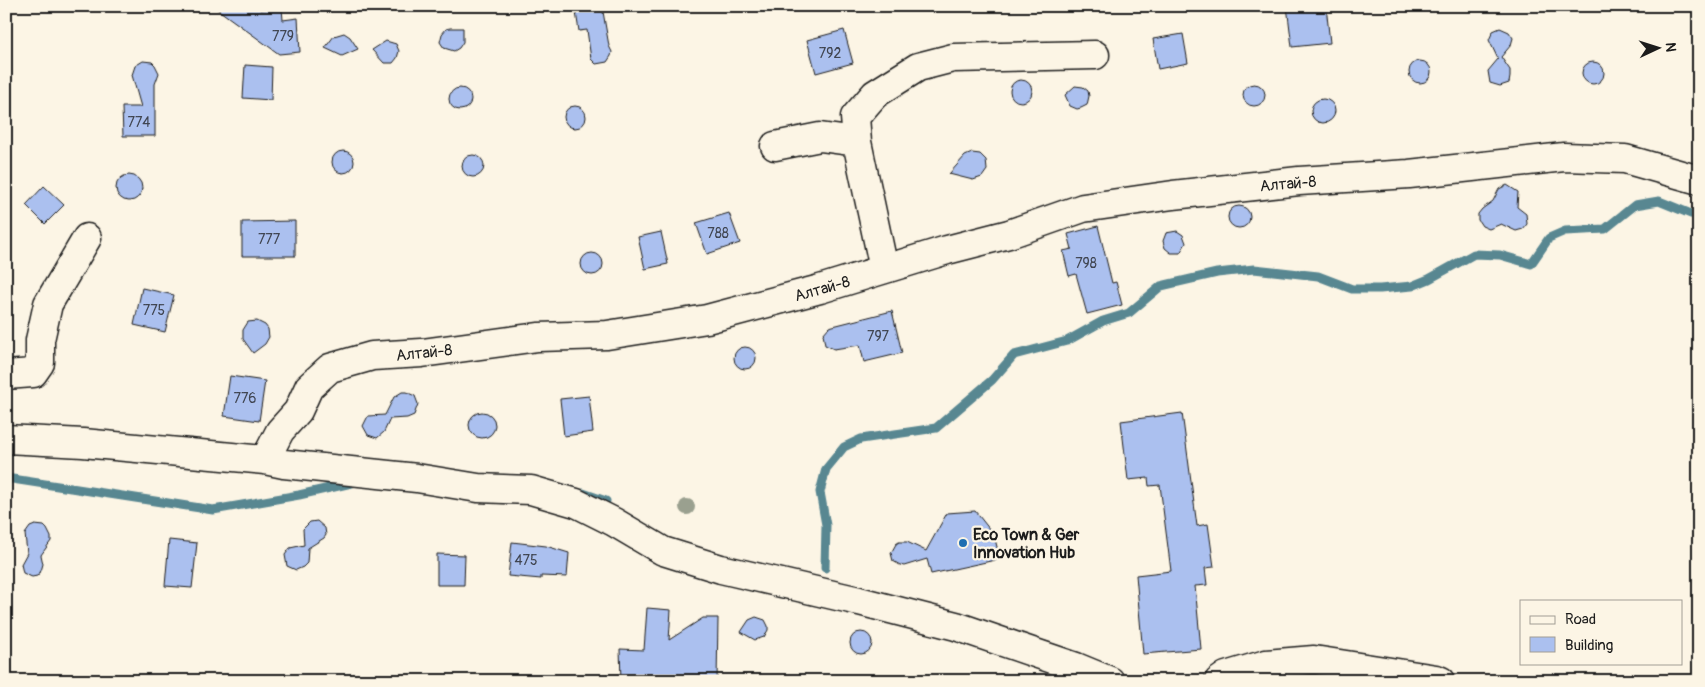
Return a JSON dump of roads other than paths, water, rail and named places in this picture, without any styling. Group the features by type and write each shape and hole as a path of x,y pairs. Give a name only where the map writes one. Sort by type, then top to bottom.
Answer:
{"street":[{"path":"884,269 856,142 855,117 875,94 918,67 953,58 1095,55"},
{"path":"776,146 820,137 856,142"},
{"name":"Алтай-8","path":"265,460 280,431 298,411 309,387 330,368 372,356 422,353 538,337 607,335 707,319 820,289 947,250 1009,234 1083,208 1173,195 1299,181 1409,174 1564,157 1625,159 1699,180"},
{"path":"6,375 33,373 40,363 40,340 48,304 87,238"},
{"path":"6,439 83,443 265,460 284,464 416,478 478,488 531,490 576,504 614,522 664,552 721,569 956,626 1076,667 1110,681"},
{"path":"1219,681 1226,676 1266,664 1314,660 1441,681"}],"waterway":[{"path":"825,568 826,525 820,492 826,469 844,447 861,439 936,428 992,380 1014,355 1067,341 1103,321 1129,313 1161,286 1217,273 1254,269 1318,276 1352,289 1412,286 1429,279 1474,254 1500,255 1531,264 1549,238 1565,231 1605,229 1635,205 1659,201 1691,214 1699,215"},
{"path":"6,478 213,510 299,495 356,482"},
{"path":"583,493 606,501"}],"place":[{"name":"Eco Town & Ger Innovation Hub","path":"963,543"}]}
